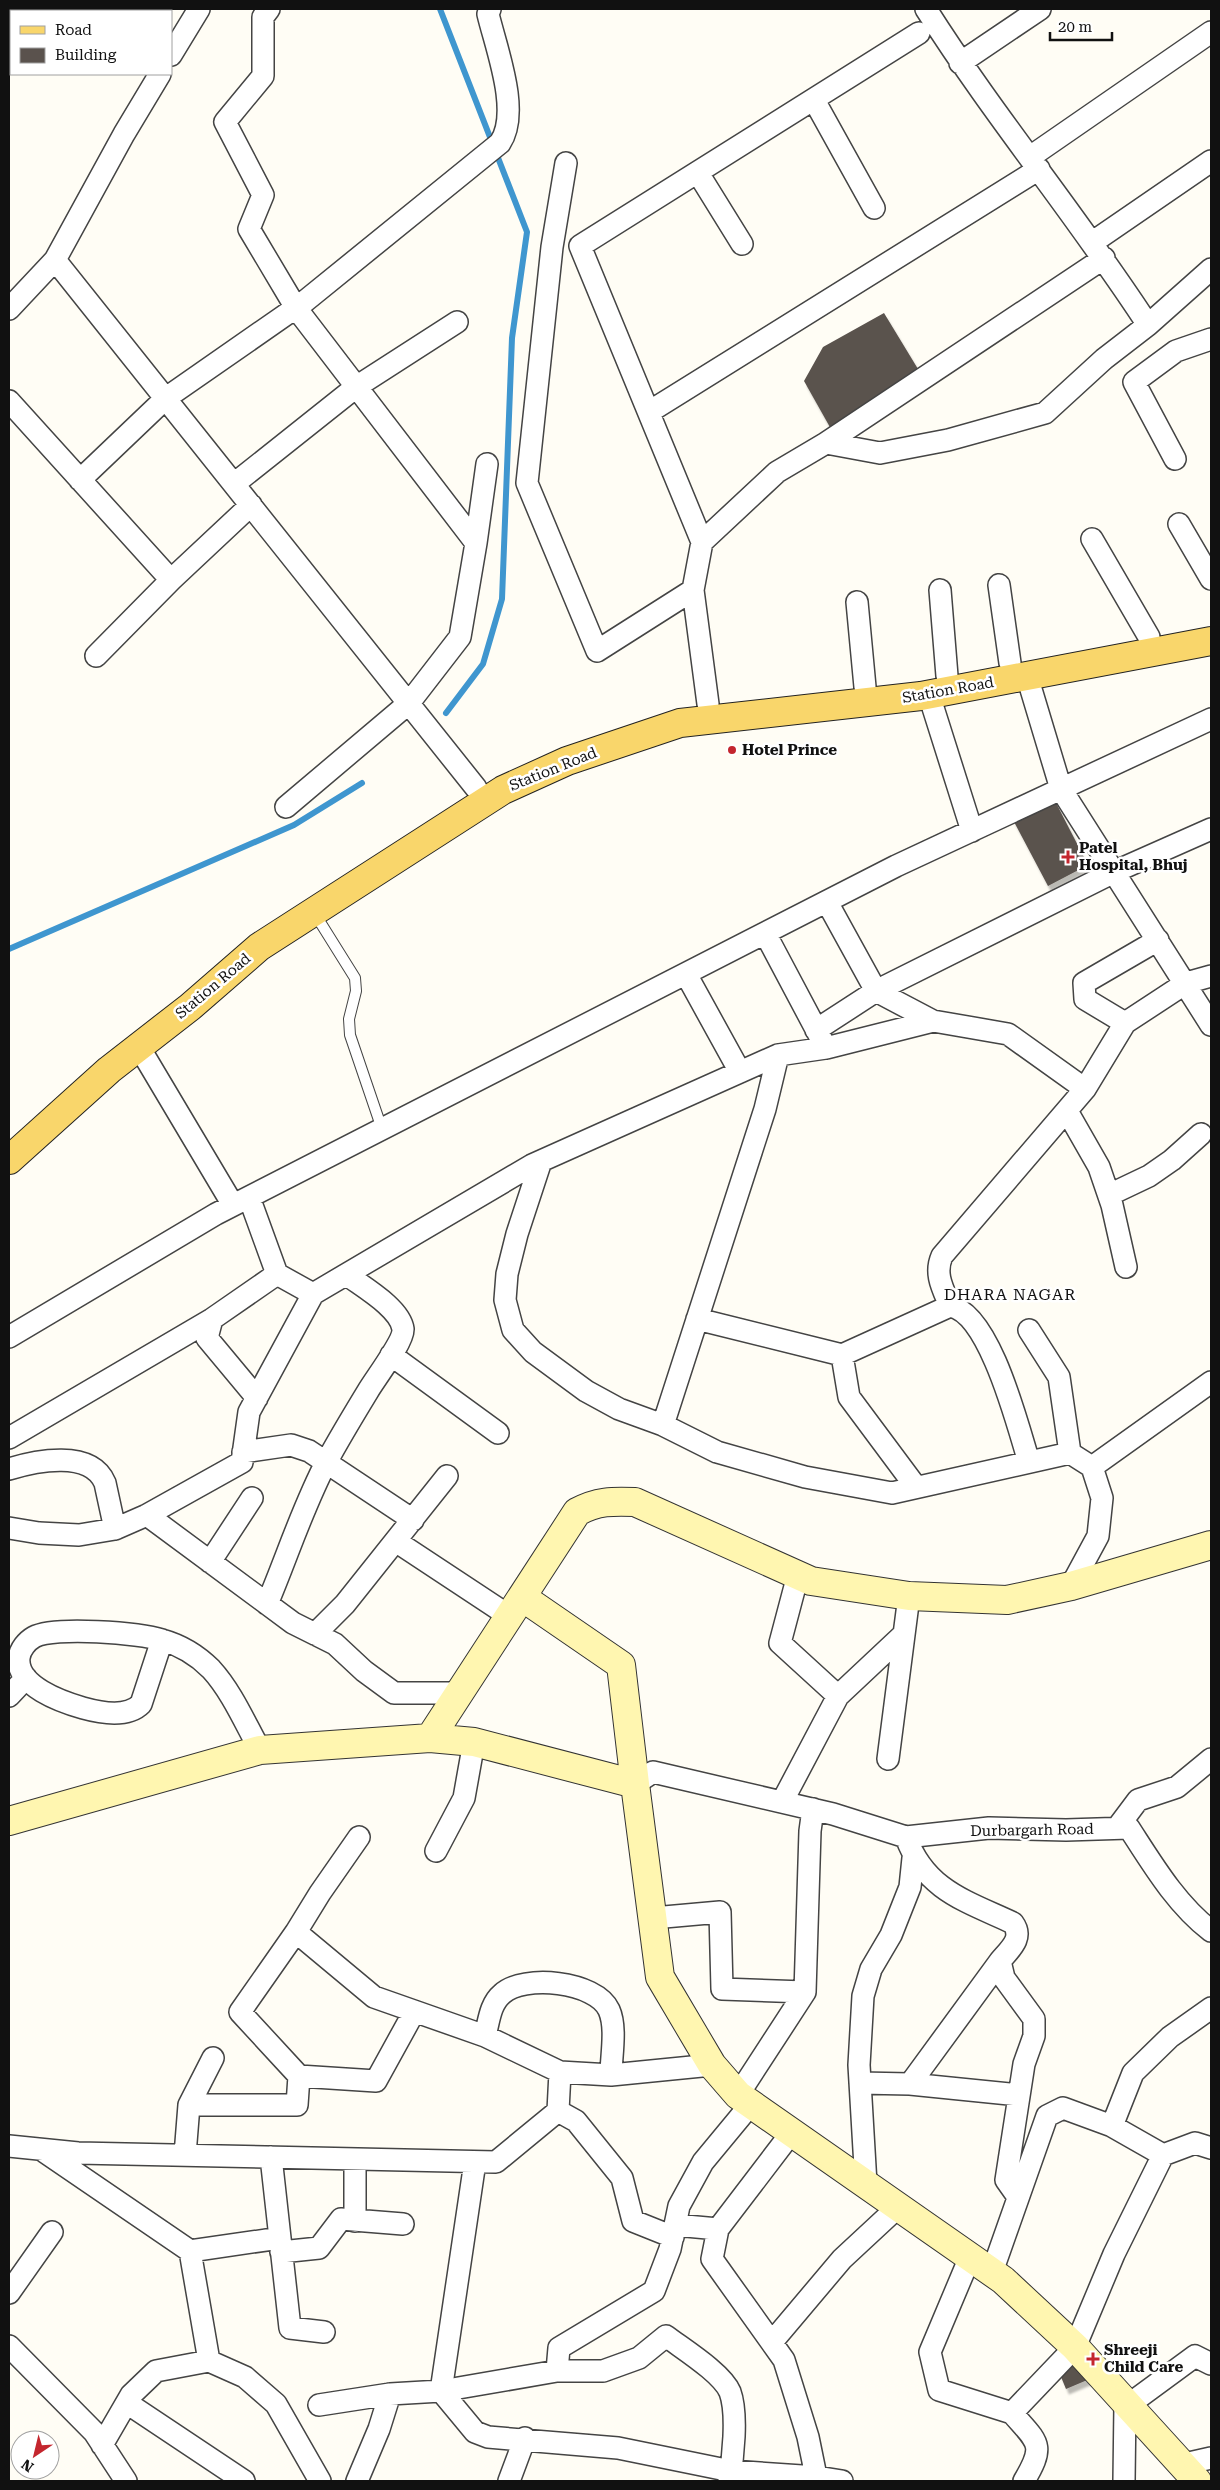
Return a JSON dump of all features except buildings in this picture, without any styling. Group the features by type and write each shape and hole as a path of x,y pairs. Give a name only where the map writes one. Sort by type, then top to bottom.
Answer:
{"main road":[{"name":"Station Road","path":"1019,670 1149,637 1211,625"},
{"name":"Station Road","path":"9,1160 139,1047 259,947 503,790 566,761 680,723 938,685 1019,670 1211,641"},
{"name":"Station Road","path":"9,1139 99,1058 180,994 249,934 495,776 560,746 676,707 865,687 938,685"}],"street":[{"path":"172,54 199,9"},
{"path":"269,9 263,17 263,76 225,122 263,196 249,229 296,308 476,543"},
{"path":"80,480 166,398 296,308 494,146 508,127 508,98 488,14 490,9"},
{"path":"926,9 960,63 1099,250 1148,325"},
{"path":"960,63 1040,9"},
{"path":"649,412 1035,163 1211,32"},
{"path":"708,704 693,590 702,542 580,246 919,33"},
{"path":"9,309 55,260 124,134 159,75"},
{"path":"814,100 874,208"},
{"path":"702,542 777,472 826,442 1099,250 1211,161"},
{"path":"566,163 552,247 527,484 597,651 693,590"},
{"path":"698,172 742,244"},
{"path":"55,260 476,788"},
{"path":"826,442 880,453 948,440 1045,413 1104,359 1148,325 1211,269"},
{"path":"234,484 356,386 457,322"},
{"path":"1175,459 1134,382 1176,351 1211,339"},
{"path":"9,401 171,580"},
{"path":"286,807 409,703 460,637 487,464"},
{"path":"96,656 171,580 251,505"},
{"path":"1179,524 1211,579"},
{"path":"1092,539 1149,637"},
{"path":"999,585 1019,670 1061,789 1211,1024"},
{"path":"940,590 938,685 972,831"},
{"path":"857,602 865,687"},
{"path":"9,1337 241,1201 827,902 972,831 1211,719"},
{"path":"821,1039 876,992 1114,872 1211,830"},
{"path":"827,902 876,992 932,1021 1008,1034 1085,1089"},
{"path":"765,933 821,1039"},
{"path":"1125,1023 1085,999 1084,983 1158,940"},
{"path":"686,974 740,1072"},
{"path":"1029,1462 1004,1381 982,1336 966,1314 950,1306 938,1278 938,1263 1085,1089 1125,1023 1186,983 1211,976"},
{"path":"9,1528 39,1533 79,1535 115,1529 147,1515 242,1462 249,1412 313,1294 542,1161 778,1055 821,1039 932,1021"},
{"path":"139,1047 241,1201 277,1274 313,1294"},
{"path":"663,1425 765,1110 778,1055"},
{"path":"1067,1111 1100,1167 1126,1267"},
{"path":"1108,1195 1149,1176 1172,1160 1201,1134"},
{"path":"542,1161 517,1234 507,1274 505,1300 513,1330 534,1352 586,1391 619,1409 663,1425 717,1452 805,1477 892,1492 1070,1453 1092,1467 1102,1498 1098,1536 1070,1586"},
{"path":"9,1438 212,1319 277,1274"},
{"path":"267,1604 306,1507 327,1461 403,1332 402,1322 388,1306 347,1275"},
{"path":"697,1319 842,1355 950,1306"},
{"path":"212,1319 207,1338 257,1398"},
{"path":"1030,1330 1059,1377 1070,1453"},
{"path":"391,1355 498,1433"},
{"path":"842,1355 849,1397 916,1487"},
{"path":"1092,1467 1211,1382"},
{"path":"243,1452 291,1445 309,1451 327,1461 413,1520"},
{"path":"9,1469 32,1462 67,1460 95,1470 103,1476 106,1483 115,1529"},
{"path":"315,1634 345,1604 397,1542 447,1476"},
{"path":"210,1562 252,1498"},
{"path":"430,1738 577,1512 593,1504 612,1501 635,1502 811,1581 908,1596 1007,1600 1070,1586 1209,1549"},
{"path":"147,1515 293,1622 335,1644 364,1671 394,1693 460,1693"},
{"path":"397,1542 621,1665 660,1978 712,2065 744,2099 992,2272 1075,2347 1188,2473 1211,2458"},
{"path":"798,1575 780,1643 838,1696"},
{"path":"888,1759 908,1596"},
{"path":"162,1640 141,1704 134,1711 125,1714 88,1710 61,1701 45,1693 26,1678 18,1661 20,1652 26,1643 35,1636 58,1631 144,1636 162,1640 186,1649 210,1668 231,1696 260,1750"},
{"path":"782,1802 838,1696 903,1636"},
{"path":"9,1696 26,1678"},
{"path":"9,1821 260,1750 430,1738 474,1742 635,1784"},
{"path":"436,1851 464,1798 474,1742"},
{"path":"1117,1828 1138,1800 1177,1786 1211,1759"},
{"name":"Durbargarh Road","path":"635,1784 653,1772 813,1809 906,1837 988,1828 1066,1830 1117,1828"},
{"path":"557,2371 560,2348 654,2291 674,2231 679,2206 703,2162 744,2099 805,1992 810,1831 813,1809"},
{"path":"1117,1828 1128,1828 1160,1875 1192,1916 1211,1932"},
{"path":"359,1837 240,2012 299,2076 376,2080 414,2012"},
{"path":"906,1837 913,1858 932,1880 961,1898 1013,1923 1018,1934 1017,1940 910,2084"},
{"path":"866,2184 858,2065 864,1996 871,1969 891,1935 910,1887 913,1858"},
{"path":"653,1918 720,1912 722,1989 805,1992"},
{"path":"296,1932 374,1997 485,2036 560,2072 611,2075 712,2065"},
{"path":"1000,1962 1004,1978 1034,2019 1034,2036 1024,2064 1006,2180 1018,2197"},
{"path":"485,2036 493,2004 501,1994 512,1986 528,1984 574,1986 592,1992 609,2010 612,2027 611,2075"},
{"path":"1112,2126 1133,2073 1170,2037 1211,2008"},
{"path":"185,2155 189,2105 213,2058"},
{"path":"9,2146 42,2150 185,2155 496,2162 558,2111 560,2072"},
{"path":"189,2105 298,2105 299,2076"},
{"path":"860,2083 910,2084 1019,2095"},
{"path":"992,2272 1047,2116 1064,2108 1112,2126 1163,2155"},
{"path":"558,2111 576,2121 622,2178 633,2221 674,2231 718,2229"},
{"path":"792,2132 718,2229 712,2259 784,2360 808,2437 817,2479"},
{"path":"1012,2413 1075,2347 1114,2254 1163,2155 1195,2143 1211,2148"},
{"path":"42,2150 190,2252 281,2245 319,2248 341,2218 355,2221 403,2224"},
{"path":"271,2157 290,2328 324,2332"},
{"path":"355,2160 355,2221"},
{"path":"475,2162 441,2391 475,2432 488,2437 525,2438 618,2448 730,2476 842,2481"},
{"path":"772,2342 842,2259 898,2207"},
{"path":"9,2293 52,2232"},
{"path":"190,2252 209,2361"},
{"path":"970,2257 930,2352 939,2390 1012,2413 1035,2440 1038,2450 1036,2461 1024,2481"},
{"path":"319,2405 390,2394 441,2391 557,2371 603,2371 639,2358 666,2336 720,2378 730,2392 734,2414 730,2476"},
{"path":"9,2346 94,2432 126,2481"},
{"path":"1126,2405 1195,2356 1211,2364"},
{"path":"102,2445 127,2403 156,2371 209,2361 245,2377 276,2404 320,2481"},
{"path":"357,2481 379,2430 390,2394"},
{"path":"127,2403 244,2481"},
{"path":"1124,2481 1126,2405"},
{"path":"509,2481 525,2438"}],"lane":[{"path":"320,922 355,978 356,991 349,1018 350,1035 382,1129"}],"waterway":[{"path":"440,9 527,232 512,338 502,599 483,664 446,713"},
{"path":"9,949 294,825 362,783"}],"place":[{"name":"Hotel Prince","path":"732,750"},
{"name":"Patel Hospital, Bhuj","path":"1068,857"},
{"name":"Shreeji Child Care","path":"1093,2359"}],"district":[{"name":"DHARA NAGAR","path":"1010,1294"}]}
